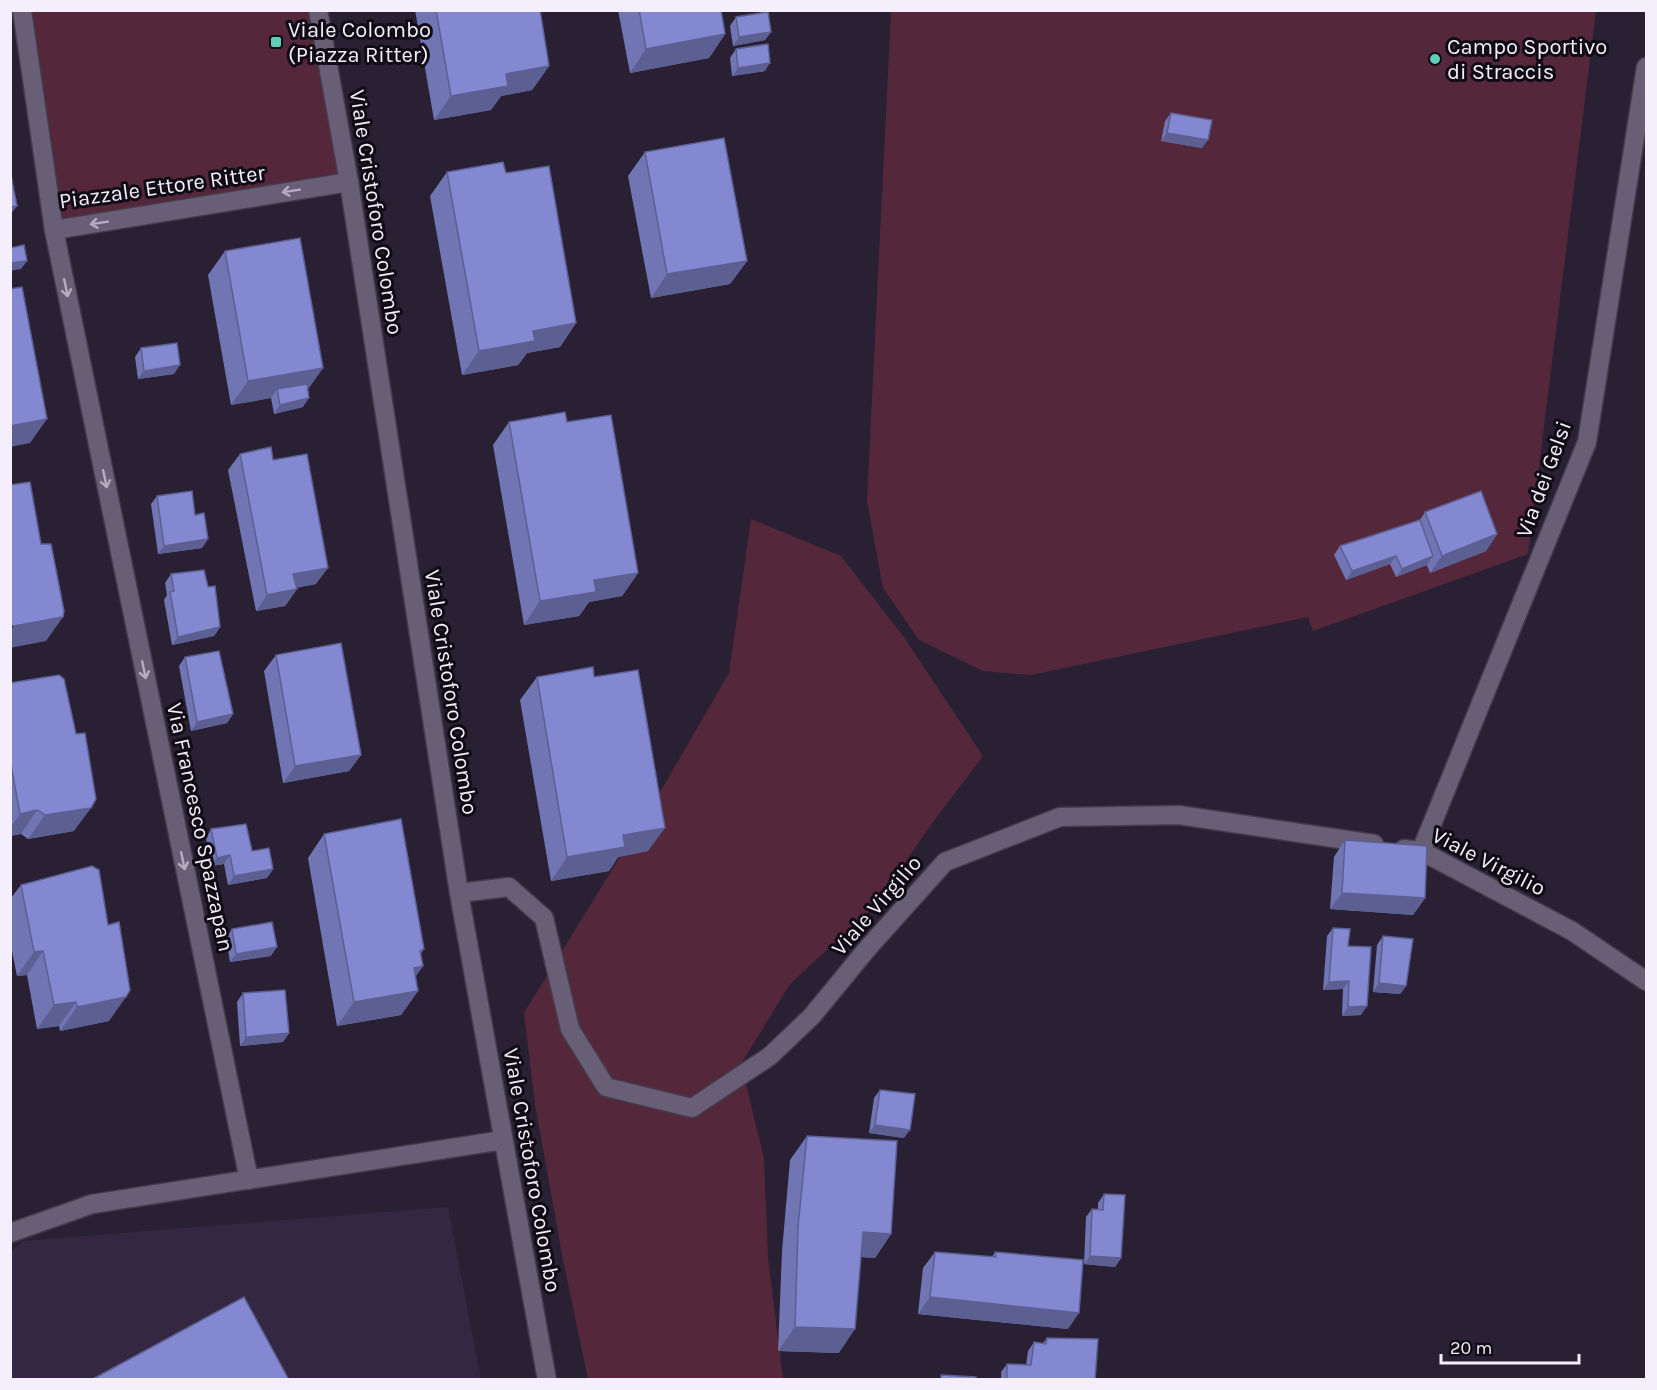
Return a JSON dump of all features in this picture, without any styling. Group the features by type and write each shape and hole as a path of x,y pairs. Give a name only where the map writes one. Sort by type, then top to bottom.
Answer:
{"street":[{"name":"Piazzale Ettore Ritter","path":"22,10 54,231 349,182"},
{"name":"Viale Cristoforo Colombo","path":"318,10 349,182 459,893 547,1380"},
{"name":"Via dei Gelsi","path":"1421,852 1587,442 1647,67"},
{"name":"Via Francesco Spazzapan","path":"54,231 249,1180"},
{"name":"Viale Virgilio","path":"459,893 509,887 544,918 570,1029 606,1087 692,1108 770,1056 812,1016 867,949 945,861 1060,817 1179,814 1421,852 1572,931 1647,981"},
{"path":"10,1233 92,1204 503,1140"}],"shaded area":[{"path":"22,11 318,11 349,182 54,230"},
{"path":"891,11 1596,11 1528,554 1313,631 1308,617 1031,675 983,671 919,640 883,588 867,501"},
{"path":"751,519 841,556 906,640 983,756 930,826 876,905 790,984 741,1064 764,1158 768,1258 783,1379 588,1379 563,1260 535,1104 524,1013 667,780 729,673"},
{"path":"448,1207 481,1379 11,1380 11,1251 23,1241"}],"building":[{"path":"436,10 540,10 549,66 506,74 508,86 451,96"},
{"path":"639,10 721,10 725,34 646,49"},
{"path":"768,12 771,32 739,37 736,17"},
{"path":"768,44 770,63 738,68 736,49"},
{"path":"1171,113 1212,120 1208,140 1167,133"},
{"path":"724,138 747,261 667,274 645,152"},
{"path":"503,162 506,173 549,166 576,323 533,331 535,341 479,351 447,172"},
{"path":"10,170 17,206 10,207"},
{"path":"300,238 323,368 248,381 225,251"},
{"path":"24,245 27,261 10,263 10,248"},
{"path":"22,287 47,419 10,426 10,289"},
{"path":"177,343 180,365 144,371 141,348"},
{"path":"307,384 309,398 280,405 277,389"},
{"path":"565,412 567,422 611,415 638,573 594,580 596,592 540,601 509,422"},
{"path":"271,447 273,460 307,454 328,568 293,574 297,589 267,595 240,454"},
{"path":"30,482 41,544 51,544 64,611 63,617 14,626 10,625 10,485"},
{"path":"192,491 195,515 204,513 208,539 164,546 157,496"},
{"path":"1481,491 1497,534 1442,556 1425,512"},
{"path":"1420,520 1433,556 1402,569 1396,556 1352,571 1340,546"},
{"path":"204,570 208,587 215,586 220,627 178,637 170,592 174,591 171,574"},
{"path":"341,643 361,755 295,766 276,655"},
{"path":"219,651 233,714 197,722 185,657"},
{"path":"593,667 594,677 638,670 665,828 623,835 625,847 567,857 537,677"},
{"path":"59,675 64,679 76,734 85,733 96,799 91,808 45,815 37,810 20,814 10,759 10,683"},
{"path":"401,819 424,949 420,951 423,966 414,968 418,991 354,1002 324,834"},
{"path":"246,824 252,851 269,848 273,869 234,876 230,855 217,858 211,829"},
{"path":"1345,840 1427,846 1425,898 1342,893"},
{"path":"92,866 99,870 108,925 119,922 130,990 126,997 77,1007 76,1002 54,1005 43,951 34,952 21,885"},
{"path":"272,922 277,947 236,954 232,929"},
{"path":"1333,928 1350,929 1348,946 1371,947 1367,1006 1348,1007 1349,981 1329,982"},
{"path":"1383,936 1413,939 1406,986 1379,983"},
{"path":"285,990 289,1033 246,1037 243,993"},
{"path":"880,1090 915,1094 910,1130 875,1125"},
{"path":"807,1136 897,1141 891,1234 863,1232 855,1329 795,1327 798,1227"},
{"path":"1104,1194 1125,1195 1121,1258 1090,1256 1092,1209 1103,1210"},
{"path":"935,1252 996,1257 995,1252 1083,1260 1079,1313 930,1297"},
{"path":"244,1297 289,1380 91,1380"},
{"path":"1047,1338 1098,1339 1095,1380 1007,1380 1007,1364 1031,1365 1034,1342 1046,1344"},
{"path":"941,1375 976,1377 976,1380 941,1380"}],"place":[{"name":"Viale Colombo (Piazza Ritter)","path":"276,42"},
{"name":"Campo Sportivo di Straccis","path":"1435,59"}]}
